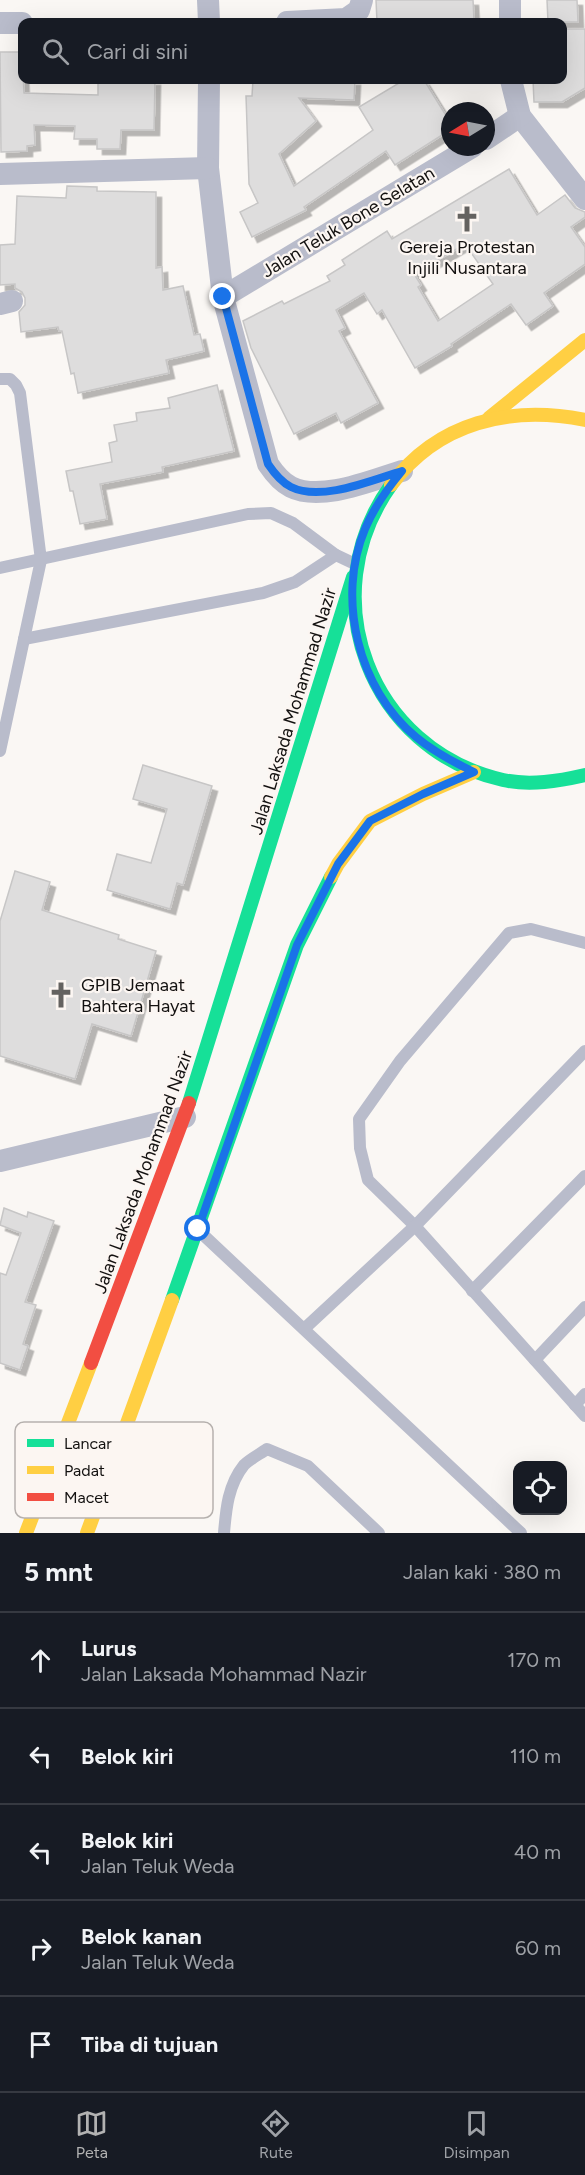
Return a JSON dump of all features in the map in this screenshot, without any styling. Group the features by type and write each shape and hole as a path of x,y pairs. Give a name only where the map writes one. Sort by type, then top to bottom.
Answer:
{"street":[{"path":"208,0 209,18"},
{"path":"510,0 510,18"},
{"path":"343,18 359,7"},
{"path":"0,23 18,23"},
{"path":"209,84 208,168 223,297 268,464 278,477 292,488 324,493 402,471"},
{"path":"512,84 520,116 585,199"},
{"path":"495,133 520,116"},
{"name":"Jalan Teluk Bone Selatan","path":"223,297 457,156"},
{"path":"0,174 208,168"},
{"path":"488,419 585,340"},
{"path":"488,419 524,413 561,414 585,420"},
{"name":"Jalan Laksada Mohammad Nazir","path":"68,1422 185,1117 365,530 380,499 402,471 427,448 456,431 488,419"},
{"path":"354,571 353,612 359,647 372,680 390,710 414,736 443,757 474,772 503,780 532,783 562,781 585,776"},
{"path":"128,1422 297,945 338,864 370,821 423,794 474,772"},
{"path":"562,781 585,789"},
{"path":"0,1161 185,1117"},
{"name":"Jalan Laksada Mohammad Nazir","path":"26,1533 32,1518"},
{"path":"87,1533 92,1518"}],"lane":[{"path":"0,379 10,379 16,384 20,393 41,560 0,751"},
{"path":"0,568 249,514 271,513 293,523 354,571"},
{"path":"24,639 263,593 295,582 336,555"},
{"path":"585,943 531,929 509,933 400,1061 359,1119 360,1148 368,1180 415,1226 585,1416"},
{"path":"304,1329 415,1226 585,1051"},
{"path":"472,1291 585,1176"},
{"path":"198,1229 521,1533"},
{"path":"535,1360 585,1307"},
{"path":"575,1405 585,1394"},
{"path":"224,1533 225,1510 232,1484 245,1464 267,1449 308,1466 378,1533"}],"building":[{"path":"376,0 473,0 474,18 377,18"},
{"path":"547,0 577,0 578,22 567,22 567,18 548,18"},
{"path":"567,29 585,29 585,88 562,102 534,102 533,84 567,84"},
{"path":"0,52 18,52 18,84 24,84 24,93 98,95 98,84 155,84 154,130 121,130 120,149 97,149 97,139 74,139 75,126 34,125 35,145 27,146 27,151 1,152"},
{"path":"253,84 355,84 354,100 299,98 316,121 279,154 294,186 373,130 359,107 397,84 426,84 441,107 441,136 395,165 386,151 304,207 306,210 252,237 240,212 258,203 249,184 246,96 252,96"},
{"path":"509,169 537,215 565,195 575,208 585,212 585,217 571,227 585,247 585,264 544,293 553,306 526,325 511,304 451,344 452,346 415,368 382,310 377,314 364,293 336,310 345,328 339,331 378,403 341,423 336,413 294,434 251,348 243,321 282,301 284,304 330,281 327,276 345,265 342,260 387,231 392,239","holes":["465,244 493,284 438,321 418,287 421,285 414,274"]},
{"path":"67,186 97,187 97,191 156,192 156,268 162,267 163,290 183,286 194,335 200,334 204,351 166,360 169,373 78,393 74,373 71,374 62,331 59,331 58,327 21,332 19,312 25,305 25,298 22,292 15,288 15,284 0,285 0,245 15,244 17,196 66,198"},
{"path":"217,385 234,451 162,467 163,472 100,484 107,519 80,524 66,471 112,462 109,443 117,441 114,425 137,421 136,413 170,408 168,398"},
{"path":"143,765 212,786 183,885 177,883 170,909 107,890 117,854 151,863 167,809 133,799"},
{"path":"15,871 50,882 42,910 119,935 118,939 156,951 131,1036 92,1024 75,1079 0,1056 0,921"},
{"path":"4,1208 27,1217 28,1212 54,1221 25,1302 36,1305 23,1344 28,1346 20,1370 0,1363 0,1273 6,1275 21,1233 0,1225"}],"traffic: fast":[{"path":"391,485 367,529 356,574 356,620 367,663 388,703 418,737 457,763 503,780 524,783 544,782 585,775"},
{"path":"189,1103 353,577"},
{"path":"172,1300 297,945 331,877"}],"traffic: slow":[{"path":"489,418 585,340"},
{"path":"391,485 431,446 453,433 478,423 503,417 530,415 585,420"},
{"path":"331,877 370,821 423,794 474,772"},
{"path":"127,1422 172,1300"},
{"path":"68,1422 91,1363"},
{"path":"26,1533 32,1518"},
{"path":"87,1533 92,1518"}],"traffic: jam":[{"path":"91,1363 189,1103"}],"place":[{"name":"Gereja Protestan Injili Nusantara","path":"467,219"},
{"name":"GPIB Jemaat Bahtera Hayat","path":"61,995"}],"route":[{"path":"198,1229 297,945 338,864 370,821 423,794 474,772 443,757 414,736 390,710 372,680 359,647 353,612 355,564 365,530 380,499 402,471 324,493 292,488 278,477 268,464 223,297"}]}
